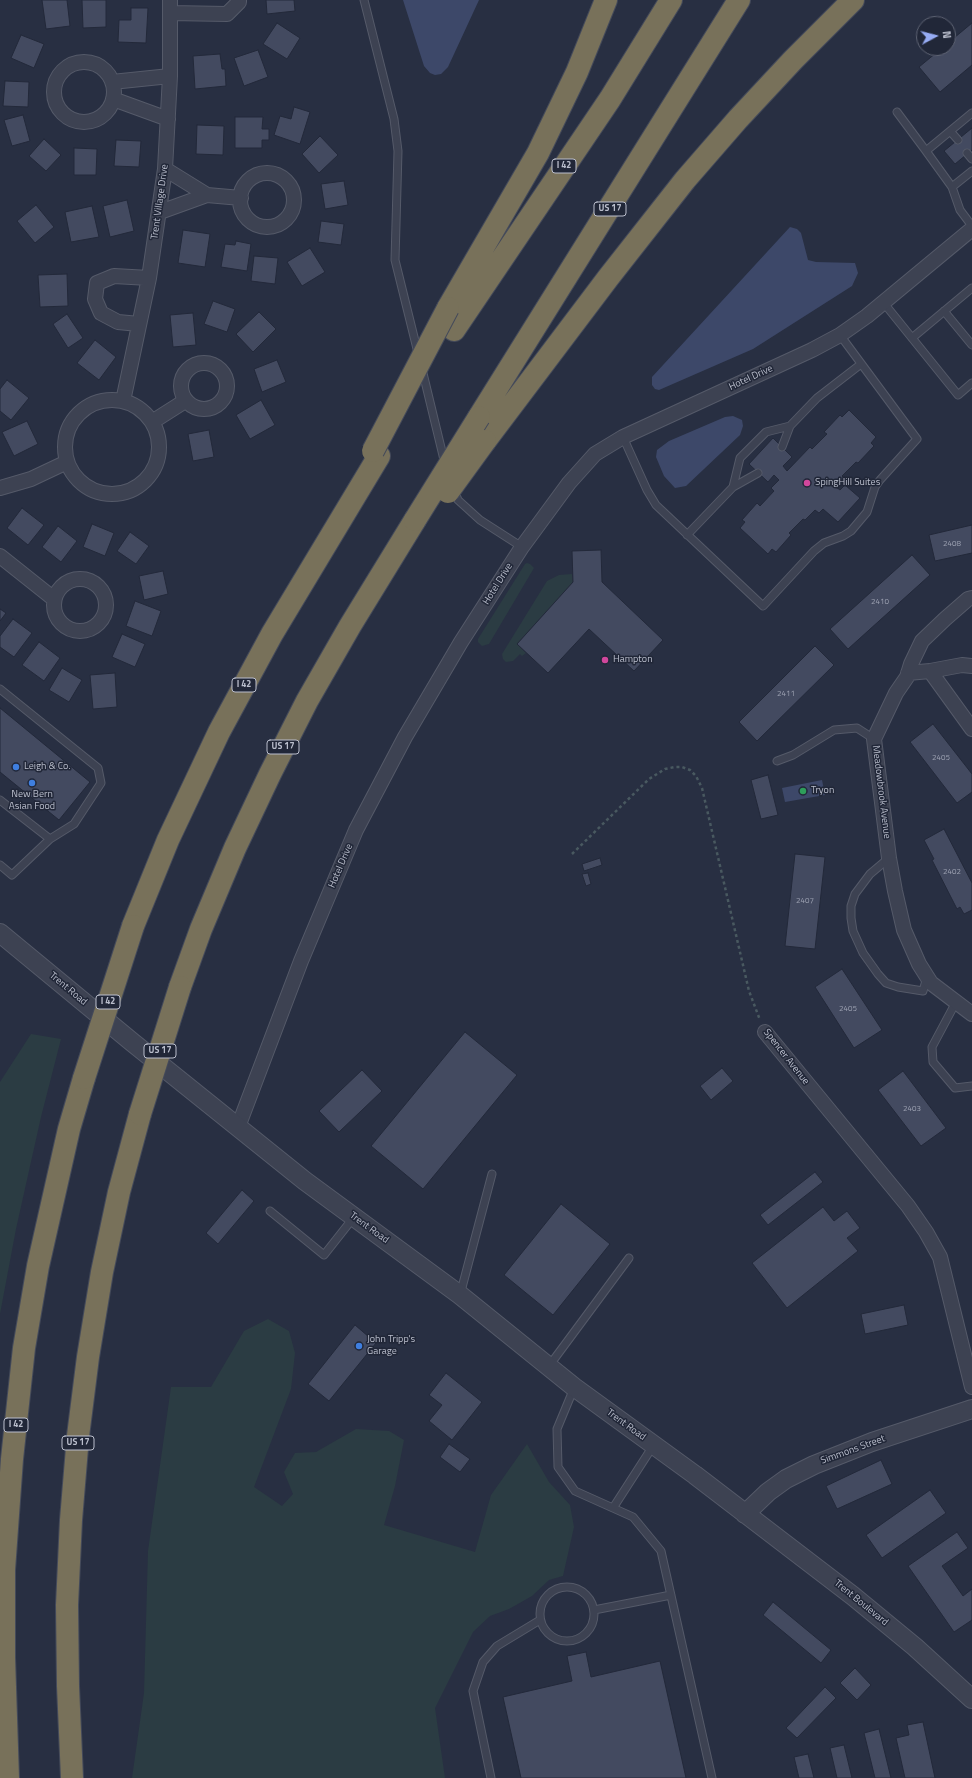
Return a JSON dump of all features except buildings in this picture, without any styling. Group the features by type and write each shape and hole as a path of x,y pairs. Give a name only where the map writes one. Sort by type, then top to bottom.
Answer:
{"highway":[{"path":"376,454 448,308 538,153 577,72 606,0"},
{"name":"I 42","path":"8,1778 4,1657 4,1570 14,1443 24,1348 38,1266 56,1180 69,1129 133,926 168,840 219,732 272,634 376,454 454,330 610,99 671,0"},
{"name":"US 17","path":"72,1778 68,1686 67,1605 71,1520 78,1436 88,1357 102,1272 120,1192 140,1114 180,987 201,929 229,863 270,774 307,701 350,626 417,526 479,417 739,0"},
{"path":"417,526 485,441 603,284 685,180 792,60 853,0"}],"street":[{"path":"170,7 227,14 239,2 238,0"},
{"name":"Trent Village Drive","path":"123,401 149,278 160,212 165,168 168,119 170,76 170,7"},
{"path":"80,62 90,63 107,73 112,82 114,91 113,99 109,109 94,121 84,123 74,121 65,116 58,108 54,94 56,79 62,71 70,65 80,62"},
{"path":"112,82 170,76"},
{"path":"113,99 168,119"},
{"path":"165,168 207,195"},
{"path":"160,212 207,195 240,198"},
{"name":"Hotel Drive","path":"238,1127 253,1092 300,961 356,830 405,737 461,642 522,547 569,483 596,454 623,437 812,350 840,335 883,302 972,227"},
{"path":"139,324 118,322 101,313 96,298 97,283 114,276 149,278"},
{"path":"109,400 123,401 144,412 152,422 158,436 159,452 154,468 145,481 132,490 117,495 101,494 86,487 74,477 67,462 64,448 66,434 72,421 82,410 95,403 109,400"},
{"path":"152,422 185,401"},
{"path":"2,490 31,479 67,462"},
{"path":"1,556 54,599"},
{"path":"874,739 896,693 908,673 922,641 968,599 972,598"},
{"path":"908,673 930,671 962,665 972,666"},
{"path":"930,671 972,729"},
{"name":"Meadowbrook Avenue","path":"874,739 889,858 904,930 919,964 931,983 972,1014"},
{"name":"Trent Road","path":"0,933 305,1181 460,1295 574,1387 745,1514"},
{"name":"Spencer Avenue","path":"765,1032 908,1206 926,1232 940,1257 972,1387"},
{"name":"Simmons Street","path":"745,1514 768,1492 780,1483 814,1465 872,1442 972,1409"},
{"name":"Trent Boulevard","path":"745,1514 887,1624 915,1647 972,1699"}],"lane":[{"path":"364,0 394,119 398,151 395,260 448,476 458,500 480,520 522,547"},
{"path":"897,112 952,187 960,210 972,227"},
{"path":"926,151 969,115 972,123"},
{"path":"950,131 958,140"},
{"path":"952,187 972,171"},
{"path":"912,338 972,288"},
{"path":"883,302 958,395 972,383"},
{"path":"944,311 972,345"},
{"path":"623,437 647,490 656,505 763,606 814,551 824,543 843,536 850,531 867,512 880,480 917,439 840,335"},
{"path":"782,447 790,426 817,398 861,364"},
{"path":"733,487 740,458 766,432 790,426"},
{"path":"688,535 733,487 758,473"},
{"path":"0,689 98,768 101,783 74,824 50,839 12,875 0,865"},
{"name":"Meadowbrook Avenue","path":"777,761 793,756 834,730 857,728 874,739"},
{"path":"0,800 50,839"},
{"path":"889,858 870,874 855,894 851,912 853,930 863,953 886,983 898,987 923,991 927,977"},
{"path":"956,1002 932,1047 933,1062 955,1088 972,1086"},
{"path":"460,1295 492,1174"},
{"path":"270,1211 324,1255 354,1217"},
{"path":"549,1366 629,1258"},
{"path":"574,1387 556,1429 558,1467 575,1491 633,1517 661,1551 712,1778"},
{"path":"613,1508 653,1446"},
{"path":"570,1587 586,1594 591,1601 594,1610 594,1620 590,1628 584,1635 576,1640 567,1642 550,1636 544,1629 540,1620 542,1603 553,1590 561,1588 570,1587"},
{"path":"594,1610 671,1595"},
{"path":"491,1778 473,1691 483,1662 497,1646 540,1620"}],"path":[{"name":"Spencer Avenue","path":"572,854 649,779 664,769 675,766 690,770 696,776 702,788 749,991 765,1032"}],"shaded area":[{"path":"527,563 534,568 489,644 482,646 478,642 478,639"},
{"path":"572,574 573,582 517,644 526,653 522,656 520,654 513,661 506,662 503,659 502,654 547,581 559,575"},
{"path":"31,1034 61,1039 41,1117 16,1229 0,1314 0,1082"},
{"path":"268,1319 289,1331 295,1353 291,1389 254,1487 282,1506 293,1494 284,1472 295,1453 316,1452 356,1429 389,1431 404,1440 395,1486 384,1525 475,1552 491,1495 527,1444 549,1482 570,1505 574,1527 563,1576 549,1580 532,1596 509,1609 490,1616 473,1632 435,1708 445,1778 132,1778 144,1693 148,1551 171,1387 211,1387 244,1331"}],"water":[{"path":"403,0 479,0 448,67 441,74 435,75 430,73 424,66"},
{"path":"790,227 797,229 801,233 808,260 816,262 855,263 858,273 852,286 753,349 659,390 655,389 652,385 652,377"},
{"path":"733,416 742,420 743,426 740,435 686,486 675,488 664,476 656,457 657,450 669,441 725,417"},
{"name":"Tryon","path":"822,780 825,795 785,802 782,788"}],"place":[{"name":"SpingHill Suites","path":"807,483"},
{"name":"Hampton","path":"605,660"},
{"name":"Leigh & Co.","path":"16,767"},
{"name":"New Bern Asian Food","path":"32,783"},
{"name":"Tryon","path":"803,791"},
{"name":"John Tripp's Garage","path":"359,1346"}]}
